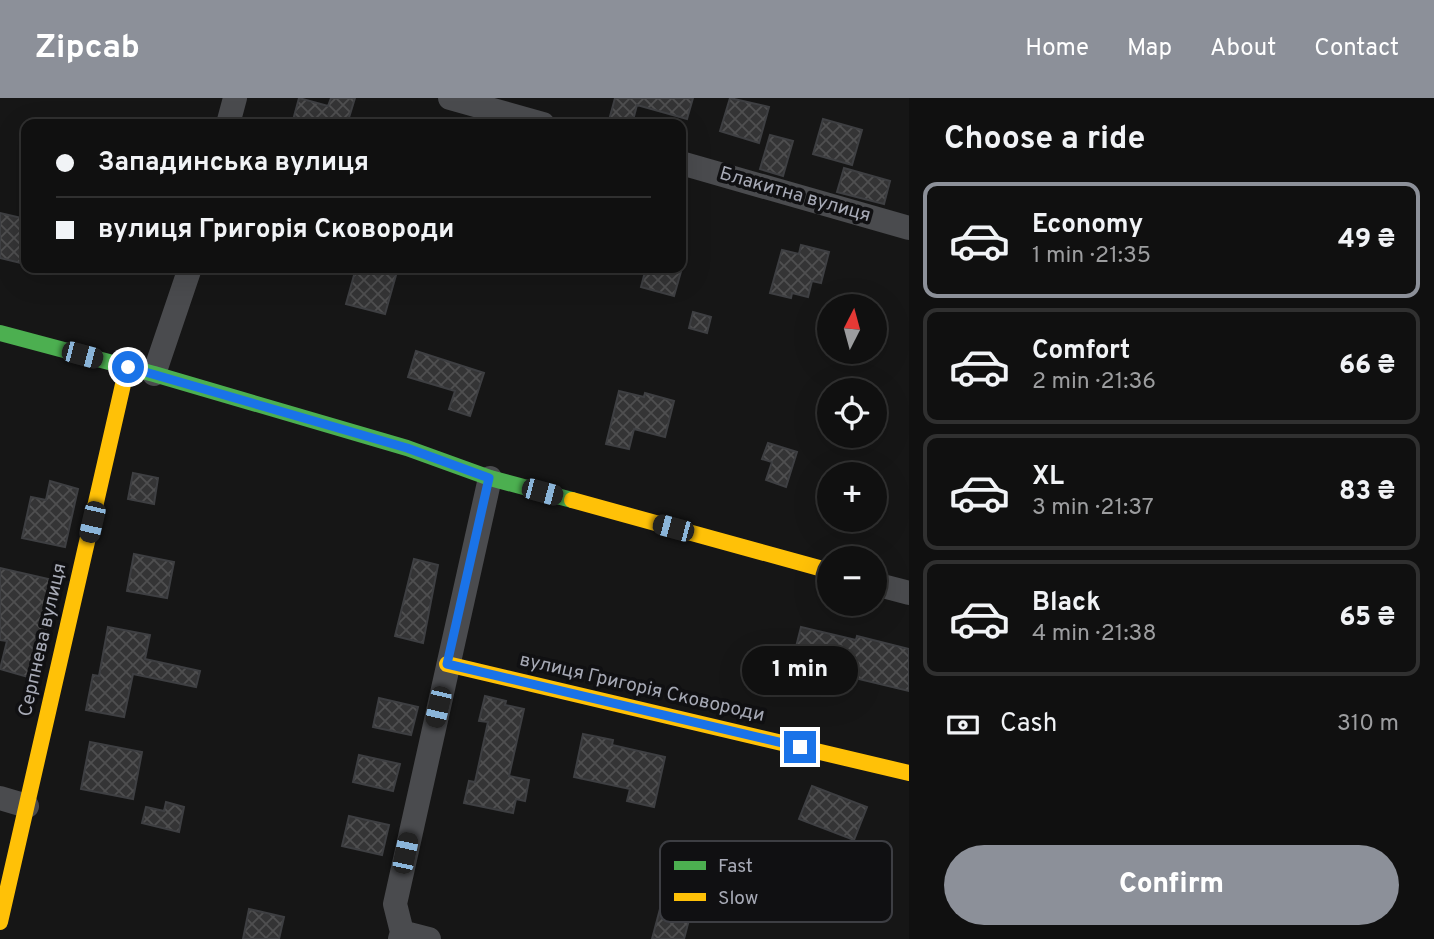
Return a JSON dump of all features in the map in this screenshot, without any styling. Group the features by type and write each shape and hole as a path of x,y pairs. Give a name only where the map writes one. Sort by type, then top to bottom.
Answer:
{"street":[{"path":"229,119 235,98"},
{"path":"450,98 525,119"},
{"name":"Блакитна вулиця","path":"686,164 909,228"},
{"path":"155,374 188,273"},
{"path":"0,333 155,374 407,448 489,478 817,567"},
{"name":"Серпнева вулиця","path":"0,922 128,367"},
{"path":"429,939 401,936 395,904 489,478"},
{"path":"887,587 909,593"},
{"name":"вулиця Григорія Сковороди","path":"447,664 909,773"},
{"path":"0,799 27,806"}],"building":[{"path":"299,98 328,106 331,98 355,98 349,119 293,119"},
{"path":"615,98 693,98 687,119 637,105 633,119 609,119"},
{"path":"730,98 769,107 759,143 720,131"},
{"path":"823,119 862,130 852,165 813,154"},
{"path":"770,135 793,141 783,176 760,169"},
{"path":"844,168 890,181 884,204 837,192"},
{"path":"0,213 21,218 21,263 0,258"},
{"path":"801,245 829,252 821,283 812,281 808,297 792,293 791,298 770,293 782,250 799,254"},
{"path":"355,273 397,273 385,314 346,304"},
{"path":"645,273 681,273 674,296 641,287"},
{"path":"693,312 711,317 707,333 689,328"},
{"path":"416,351 484,373 470,416 449,409 455,391 408,377"},
{"path":"619,391 644,397 645,393 674,401 665,437 634,429 629,449 606,444"},
{"path":"768,443 797,452 786,487 766,480 772,462 762,459"},
{"path":"133,473 158,478 154,504 128,499"},
{"path":"50,481 78,489 65,547 22,538 31,497 46,500"},
{"path":"134,554 174,562 167,598 127,591"},
{"path":"414,559 438,565 423,643 395,636"},
{"path":"0,568 57,581 35,679 0,669 7,641 0,640"},
{"path":"108,627 150,635 145,659 200,671 196,687 133,674 124,717 86,710 93,675 99,676"},
{"path":"801,627 856,640 857,636 909,649 909,691 792,663"},
{"path":"485,696 506,701 505,705 524,709 509,776 529,780 525,801 516,799 513,813 464,803 469,781 475,782 488,722 479,721"},
{"path":"379,698 418,707 411,735 373,727"},
{"path":"583,734 613,740 612,745 665,757 654,807 627,801 630,789 574,777"},
{"path":"90,742 142,752 133,799 81,789"},
{"path":"359,755 400,764 393,791 353,782"},
{"path":"812,786 867,807 854,840 799,819"},
{"path":"166,802 184,807 179,832 142,823 146,807 164,811"},
{"path":"349,816 389,825 382,855 342,846"},
{"path":"249,909 284,917 279,939 243,939"},
{"path":"660,909 660,922 688,922 684,939 652,939"}],"traffic: fast":[{"path":"0,333 154,374 407,448 490,478 572,500"}],"traffic: slow":[{"path":"0,922 127,367"},
{"path":"572,500 817,567"},
{"path":"447,664 909,773"}],"route":[{"path":"128,367 407,448 489,478 447,664 800,747"}]}
